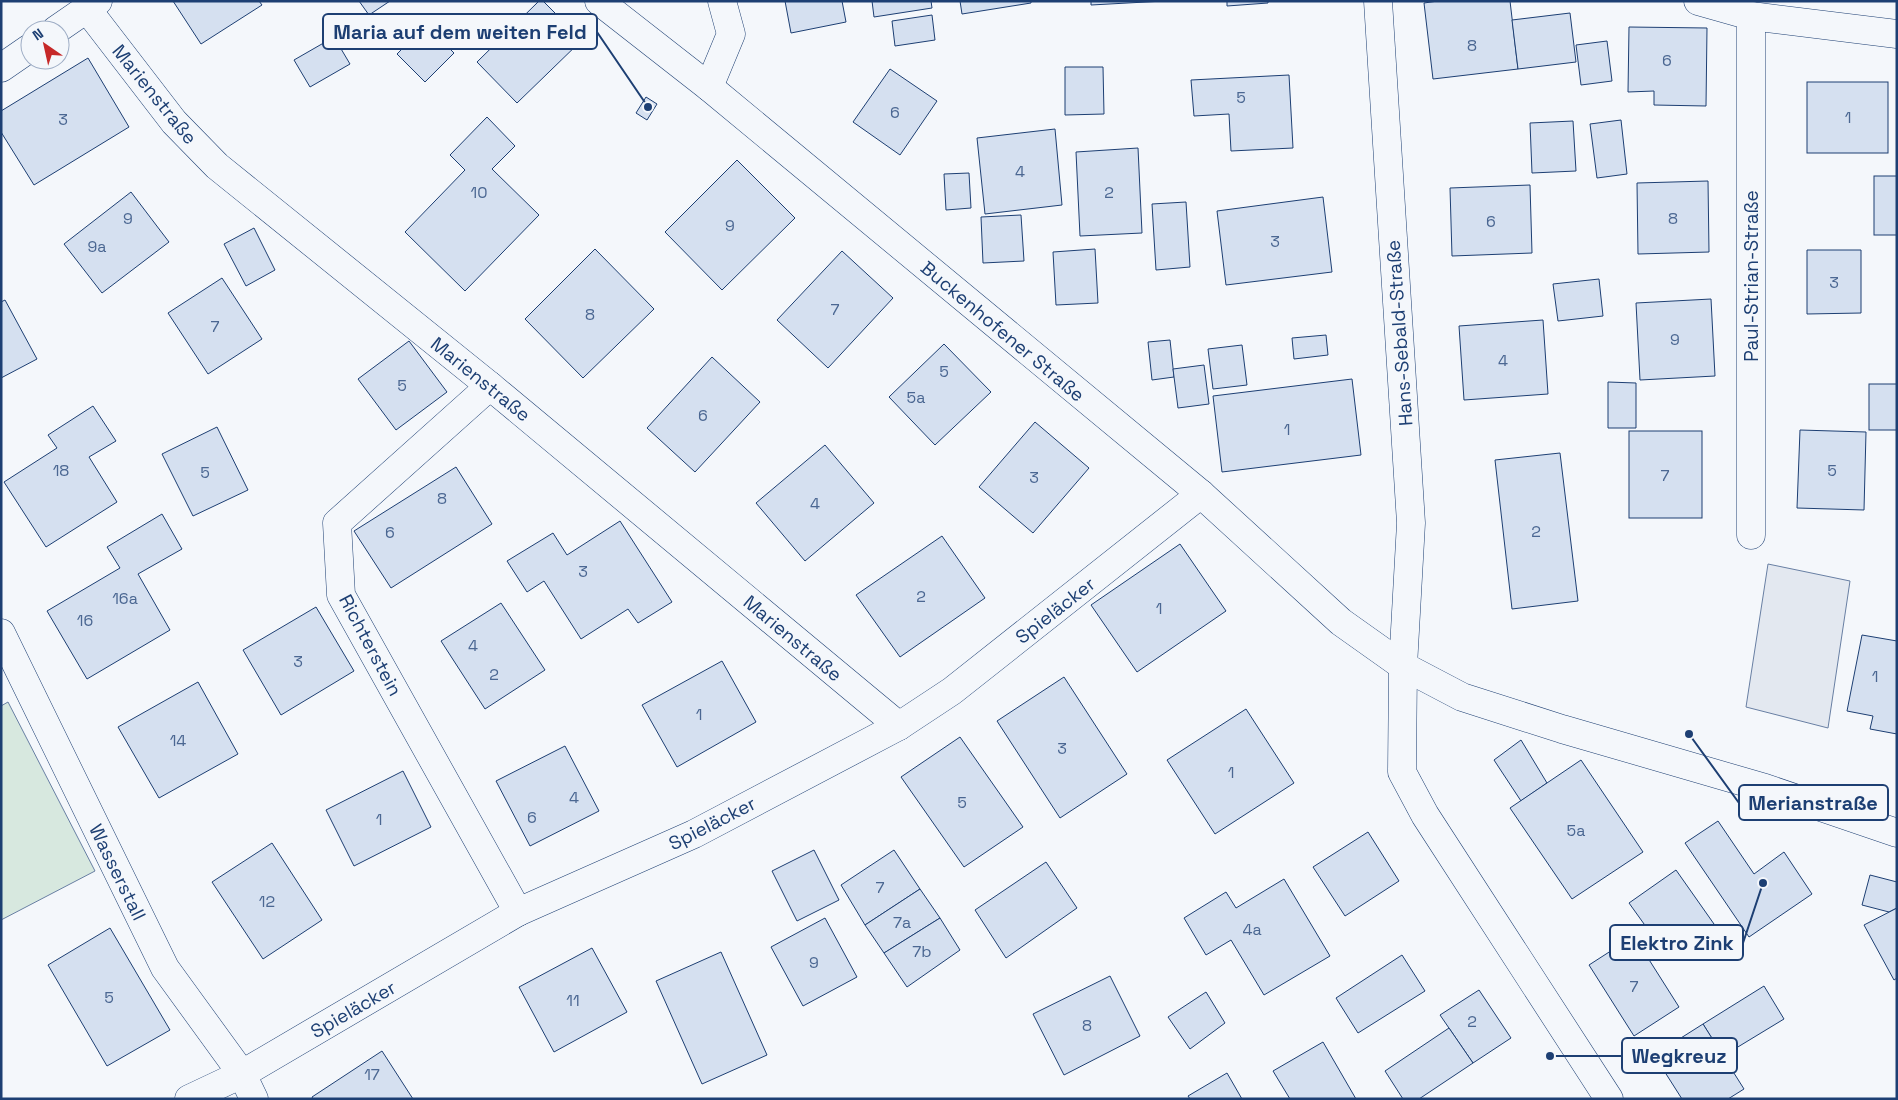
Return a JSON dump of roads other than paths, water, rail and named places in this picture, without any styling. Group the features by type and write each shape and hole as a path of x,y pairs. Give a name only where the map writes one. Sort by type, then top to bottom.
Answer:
{"street":[{"name":"Buckenhofener Straße","path":"599,1 710,87 1201,494 1342,622 1403,666 1462,697 1562,729 1765,788 1897,833"},
{"path":"710,87 731,34 722,1"},
{"name":"Hans-Sebald-Straße","path":"1378,1 1411,523 1403,666 1402,772 1425,816 1604,1098"},
{"path":"1698,1 1751,16 1897,34"},
{"path":"70,20 92,5"},
{"name":"Marienstraße","path":"92,5 174,122 217,166 490,386 899,726"},
{"name":"Paul-Strian-Straße","path":"1751,16 1751,535"},
{"path":"1,68 20,55"},
{"name":"Richterstein","path":"490,386 337,523 341,595 518,912"},
{"name":"Spieläcker","path":"189,1099 242,1074 518,912 694,834 899,726 952,691 1201,494"},
{"name":"Wasserstall","path":"1,633 165,968 242,1074 254,1099"}],"place":[{"name":"Maria auf dem weiten Feld","path":"648,107"},
{"name":"Merianstraße","path":"1689,734"},
{"name":"Elektro Zink","path":"1763,883"},
{"name":"Wegkreuz","path":"1550,1056"}]}
